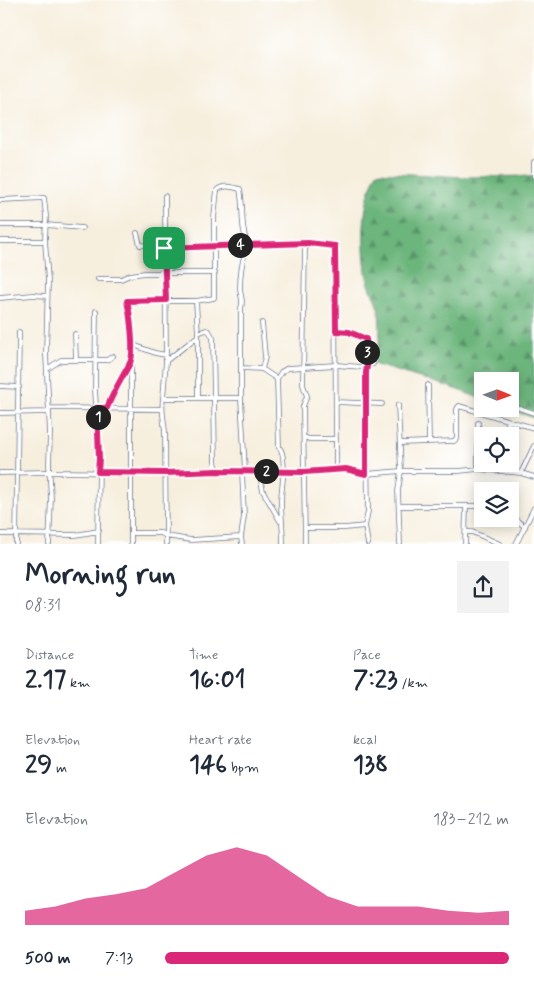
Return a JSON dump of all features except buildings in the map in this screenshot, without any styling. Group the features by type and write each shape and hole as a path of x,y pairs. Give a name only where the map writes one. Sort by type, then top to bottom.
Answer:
{"street":[{"path":"534,162 534,176"},
{"path":"131,544 131,331 127,301 196,301 214,298 217,190 223,186 232,186 240,189 243,202 244,236 248,245 242,260 240,289 243,302 241,308 242,368 240,398 244,471 242,544"},
{"path":"165,196 166,300 164,325 166,361 161,409 166,432 166,544"},
{"path":"0,200 44,198 48,280 49,544"},
{"path":"0,225 46,225 82,228"},
{"path":"137,233 140,245 162,246 164,248 305,243 335,246 336,469"},
{"path":"0,241 45,242"},
{"path":"305,243 303,385 307,396 303,406 305,544"},
{"path":"98,280 121,280 130,275 145,273 215,273"},
{"path":"0,298 33,295 47,296"},
{"path":"196,301 198,397"},
{"path":"96,311 95,389 99,458 98,544"},
{"path":"262,323 265,357 262,368"},
{"path":"166,361 198,334 206,330 213,338 215,461 217,471"},
{"path":"336,331 349,332 366,339 368,361 366,474 368,510 365,526 368,544"},
{"path":"16,544 20,332"},
{"path":"75,334 76,359"},
{"path":"131,344 155,354 166,355"},
{"path":"47,369 61,360 107,360 114,356"},
{"path":"107,408 131,361"},
{"path":"283,544 281,499 283,472 281,450 278,447 277,379 281,372 288,368 336,365 367,367 373,364"},
{"path":"242,368 262,368 277,379"},
{"path":"428,385 429,442"},
{"path":"0,386 19,387"},
{"path":"163,398 240,398"},
{"path":"336,402 382,404"},
{"path":"398,405 401,471 398,491 400,544"},
{"path":"400,443 454,441 457,438 457,409 460,406 534,428"},
{"path":"0,413 97,408 161,409"},
{"path":"519,408 534,413"},
{"path":"508,420 508,427"},
{"path":"304,437 309,439 336,439"},
{"path":"521,473 534,446"},
{"path":"0,473 304,472 346,469 366,474 401,471 474,469"},
{"path":"259,471 263,491 280,519 282,528"},
{"path":"506,472 521,473 534,477"},
{"path":"400,506 474,506"},
{"path":"465,544 466,506"},
{"path":"516,544 534,508"},
{"path":"519,522 525,527"},
{"path":"305,528 365,526"},
{"path":"0,534 49,533 75,535 99,531"},
{"path":"466,532 472,532 500,544"},
{"path":"131,533 161,533 166,536 191,540 221,541 241,537"}],"green space":[{"path":"377,172 462,177 534,176 534,418 519,413 519,372 474,372 474,396 373,364 378,352 380,320 378,307 367,276 364,233 368,195"}],"route":[{"path":"285,243 335,246 336,331 349,332 366,339 368,361 366,372 366,474 346,469 304,472 98,472 97,408 107,408 131,361 131,331 127,301 166,300 164,248 285,243"}]}
